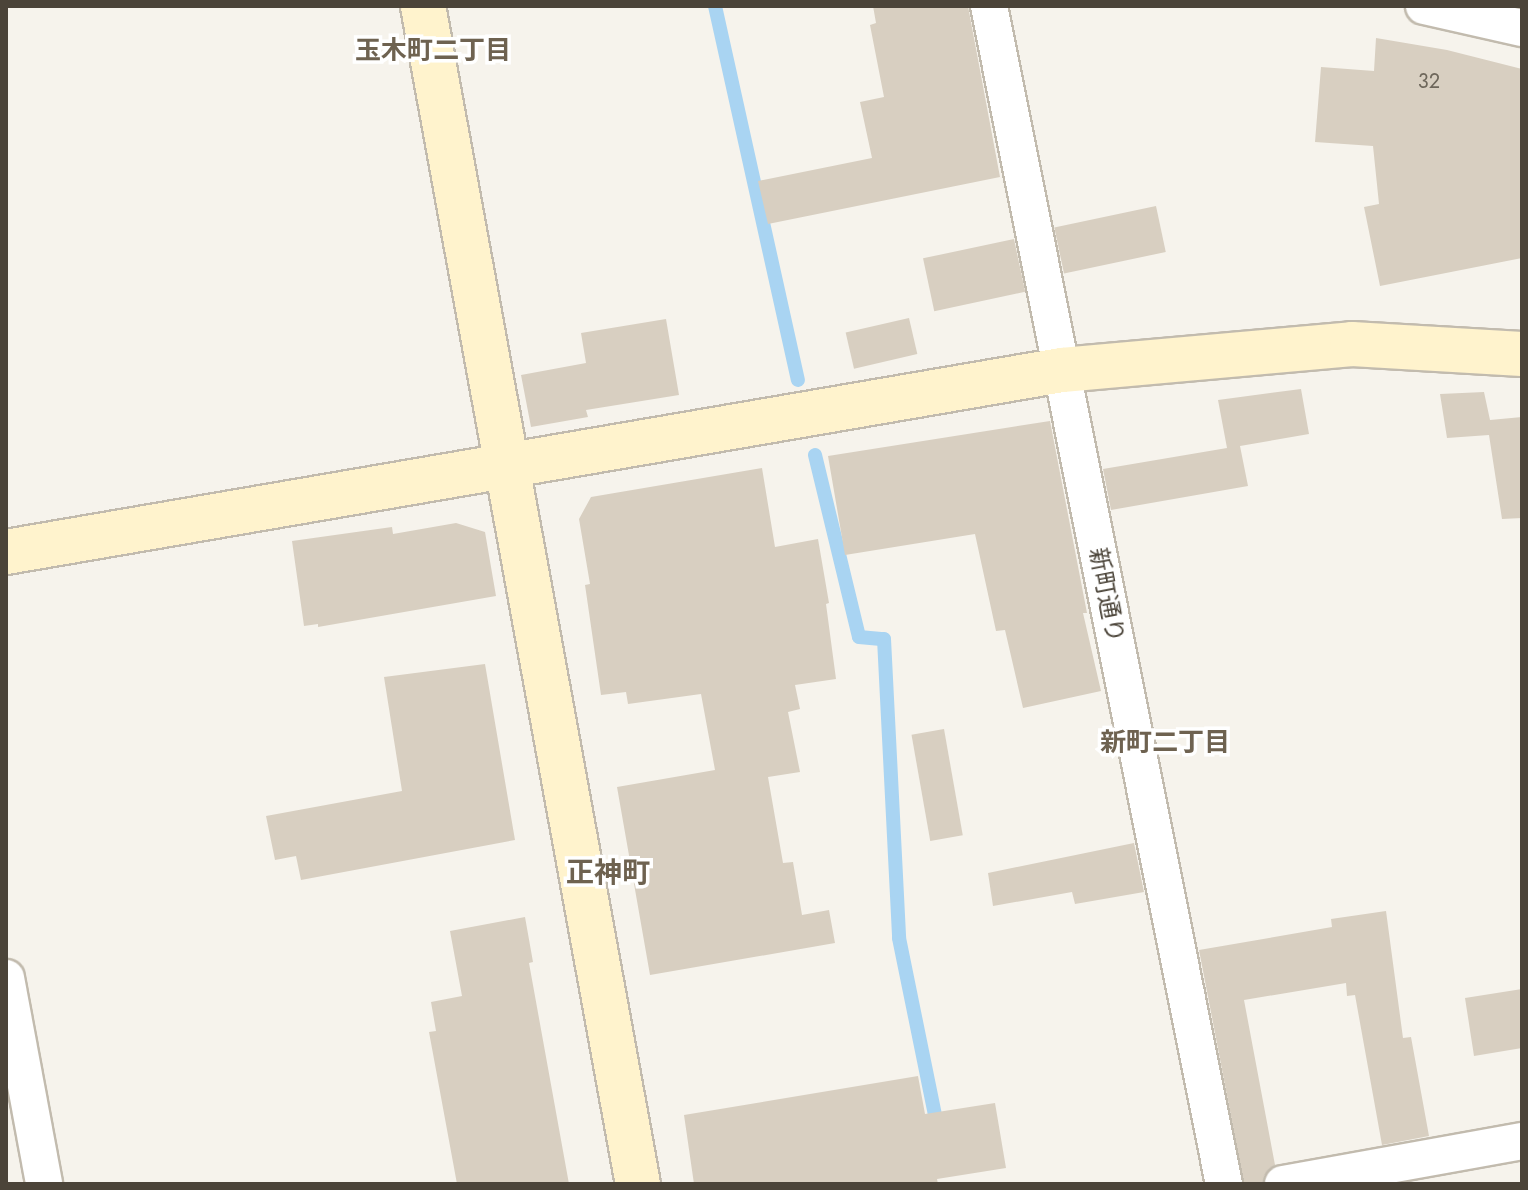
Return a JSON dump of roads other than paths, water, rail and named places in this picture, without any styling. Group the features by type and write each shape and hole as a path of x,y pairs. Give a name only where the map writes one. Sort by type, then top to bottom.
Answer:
{"street":[{"path":"423,6 638,1184"},
{"name":"新町通り","path":"989,6 1224,1184"},
{"path":"1424,6 1522,28"},
{"path":"6,552 1062,370 1352,344 1522,354"},
{"path":"6,978 44,1184"},
{"path":"1283,1184 1522,1141"}],"waterway":[{"path":"715,6 798,380"},
{"path":"815,455 859,637 884,639 899,938 938,1129"}],"district":[{"name":"玉木町二丁目","path":"433,51"},
{"name":"新町二丁目","path":"1165,743"},
{"name":"正神町","path":"608,873"}]}
